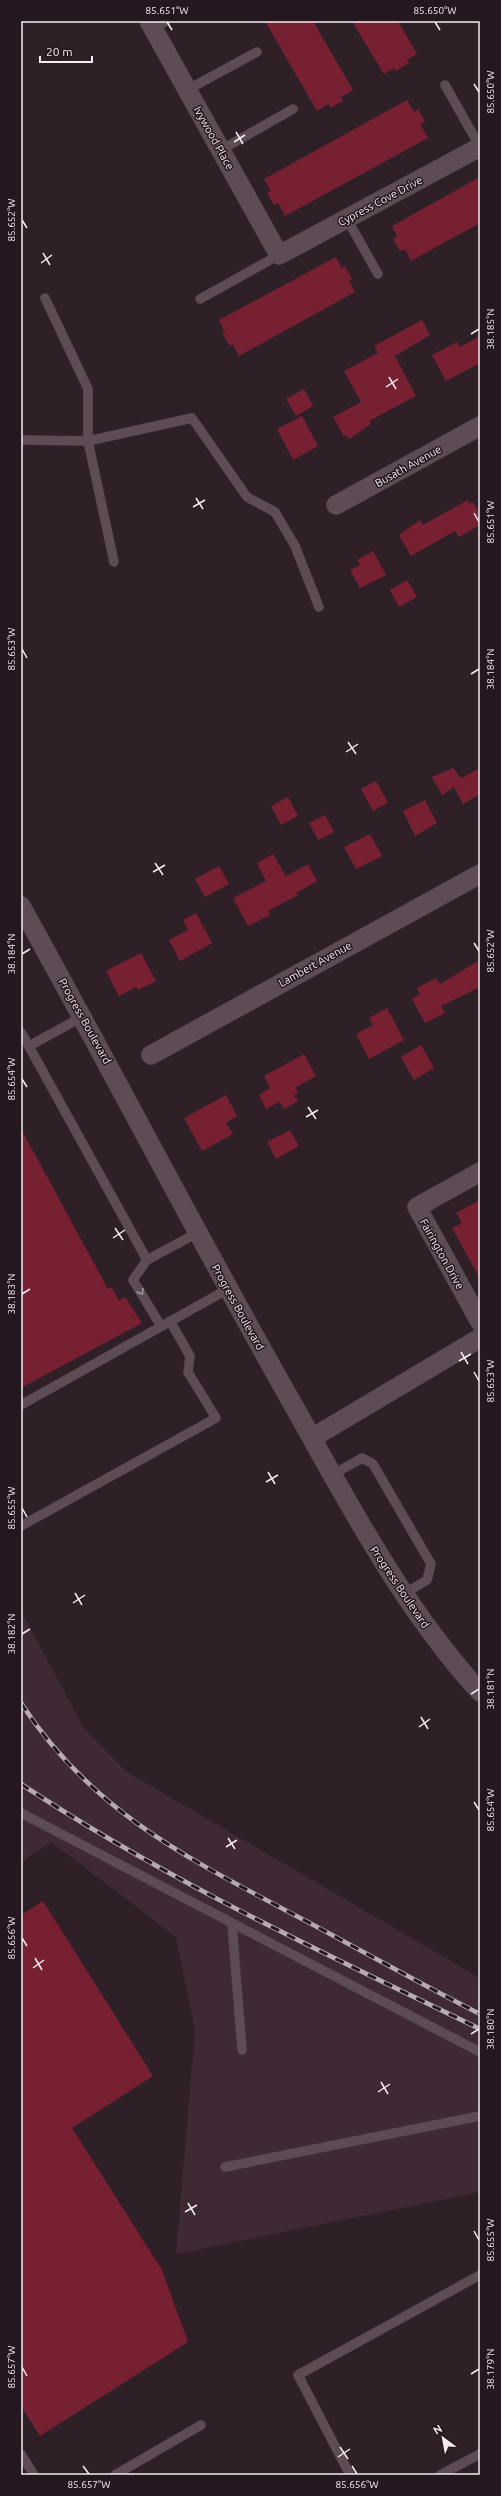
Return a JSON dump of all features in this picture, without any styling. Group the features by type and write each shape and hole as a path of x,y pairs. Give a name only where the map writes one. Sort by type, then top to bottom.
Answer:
{"street":[{"name":"Ivywood Place","path":"156,24 187,90 279,255"},
{"name":"Cypress Cove Drive","path":"279,255 480,147"},
{"name":"Busath Avenue","path":"336,505 480,426"},
{"name":"Lambert Avenue","path":"151,1055 480,874"},
{"name":"Progress Boulevard","path":"21,906 199,1232 228,1289 382,1562 421,1620 480,1692"},
{"name":"Fairington Drive","path":"480,1172 417,1207 480,1322"},
{"path":"312,1438 480,1338"}],"lane":[{"path":"187,90 257,52"},
{"path":"445,85 480,147"},
{"path":"221,150 292,109"},
{"path":"347,219 378,274"},
{"path":"200,299 279,255"},
{"path":"45,298 88,389 88,441 114,562"},
{"path":"21,440 88,441 192,418 248,497 275,512 294,546 319,607"},
{"path":"29,1046 82,1017"},
{"path":"21,1032 147,1260"},
{"path":"161,1326 133,1280 147,1260 199,1232"},
{"path":"21,1405 228,1289"},
{"path":"21,1526 216,1418 188,1372 190,1356 170,1322"},
{"path":"332,1475 362,1458 373,1464 431,1564 427,1580 404,1594"},
{"path":"21,1813 480,2052"},
{"path":"232,1924 242,2050"},
{"path":"225,2167 480,2116"},
{"path":"350,2475 298,2375 480,2275"},
{"path":"115,2475 201,2425"},
{"path":"21,2454 34,2475"},
{"path":"440,2475 480,2454"}],"shaded area":[{"path":"21,1611 84,1728 127,1772 480,1978 480,2192 176,2254 195,2030 176,1937 51,1842 21,1862"}],"building":[{"path":"265,21 313,21 353,90 341,97 343,101 331,108 329,104 317,111"},
{"path":"352,21 398,21 417,54 407,60 409,63 396,71 394,68 384,74"},
{"path":"407,100 414,112 418,109 425,122 420,124 428,138 285,216 278,203 274,205 267,193 271,191 264,179"},
{"path":"480,177 480,223 411,261 405,249 400,251 393,239 397,236 392,226"},
{"path":"336,257 342,268 345,266 352,279 349,281 355,292 239,356 233,344 230,346 222,333 225,332 219,320"},
{"path":"422,320 430,335 395,356 416,396 369,421 371,424 349,439 346,435 344,436 333,417 361,402 344,371 378,353 374,346"},
{"path":"480,336 480,363 446,381 432,355 457,342 460,347"},
{"path":"304,389 313,406 296,416 286,399"},
{"path":"302,416 318,446 293,460 277,429"},
{"path":"468,500 469,504 473,502 480,514 480,525 459,537 455,531 411,556 399,535 420,520 423,525"},
{"path":"373,551 386,575 360,588 350,570 360,565 357,560"},
{"path":"407,580 417,597 399,607 390,590"},
{"path":"453,768 461,778 480,768 480,794 463,804 454,787 442,795 432,777"},
{"path":"376,781 388,803 373,811 361,789"},
{"path":"288,797 298,816 281,825 271,806"},
{"path":"425,800 437,823 415,836 403,811"},
{"path":"325,815 334,832 318,840 309,823"},
{"path":"370,834 382,856 356,869 344,847"},
{"path":"273,854 286,876 308,864 317,881 296,893 298,895 268,911 270,915 248,926 233,898 266,881 257,863"},
{"path":"219,866 229,884 205,897 195,879"},
{"path":"196,913 212,943 180,961 169,940 188,930 183,920"},
{"path":"141,953 156,981 138,990 136,987 119,996 106,971"},
{"path":"480,960 480,987 441,1006 445,1013 425,1023 412,999 420,994 417,988 436,978 440,984"},
{"path":"387,1008 404,1040 369,1059 356,1034 373,1025 369,1018"},
{"path":"421,1045 434,1068 414,1080 401,1057"},
{"path":"304,1054 316,1076 296,1087 298,1093 294,1095 298,1101 284,1109 279,1102 266,1109 259,1095 270,1088 264,1076"},
{"path":"226,1095 237,1116 226,1123 233,1134 202,1151 184,1118"},
{"path":"21,1129 108,1289 112,1287 119,1301 125,1297 142,1323 21,1388"},
{"path":"290,1130 299,1146 276,1159 267,1142"},
{"path":"480,1200 480,1279 452,1228 462,1223 456,1213"},
{"path":"43,1901 153,2076 72,2128 162,2270 188,2342 40,2436 21,2406 21,1915"}],"railway":[{"path":"21,1703 49,1742 80,1775 113,1805 148,1831 185,1855 224,1877 480,2014"},
{"path":"21,1784 76,1819 189,1884 304,1943 480,2029"}]}
